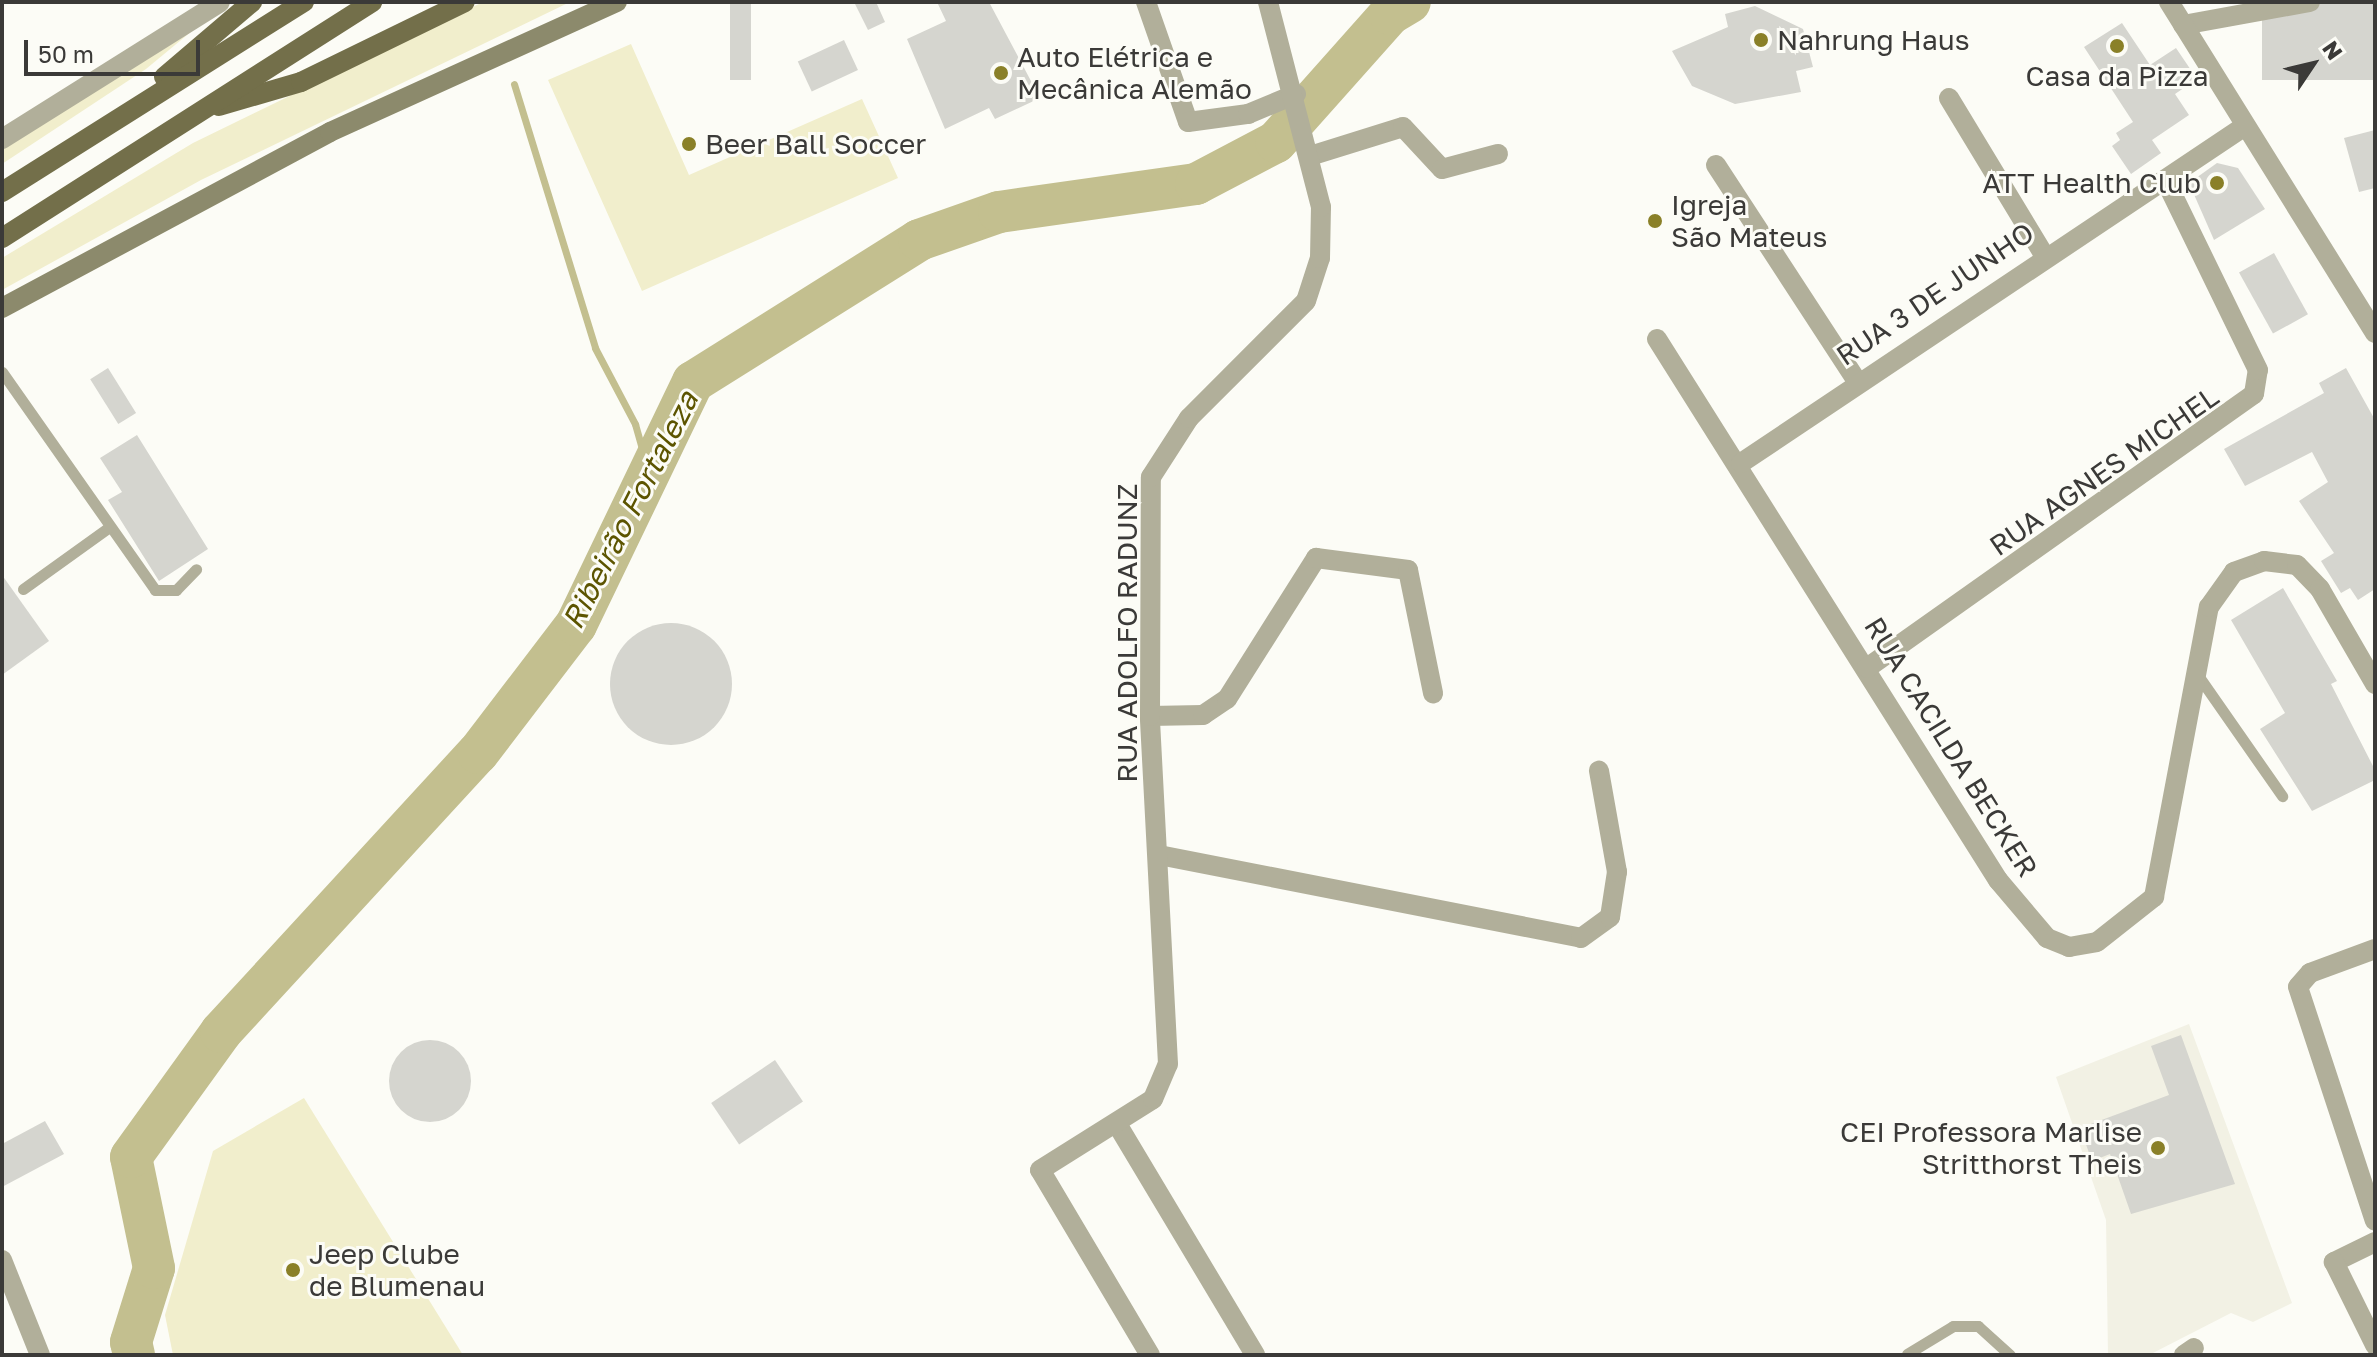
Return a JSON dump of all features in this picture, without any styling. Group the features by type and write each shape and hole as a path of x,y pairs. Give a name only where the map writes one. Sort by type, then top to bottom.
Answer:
{"main road":[{"path":"109,123 252,2"},
{"path":"2,192 304,2"},
{"path":"2,238 212,108 372,2"},
{"path":"212,108 301,82 465,2"},
{"path":"2,308 330,132 617,2"}],"street":[{"path":"2,139 220,2"},
{"path":"1146,2 1188,122 1248,114 1296,99"},
{"name":"RUA ADOLFO RADUNZ","path":"1150,1355 1040,1170 1153,1099 1168,1064 1150,716 1151,477 1189,418 1306,301 1320,258 1321,207 1296,99 1268,2"},
{"path":"2183,25 2310,2"},
{"path":"2170,3 2375,333"},
{"path":"1949,98 2044,255"},
{"name":"RUA 3 DE JUNHO","path":"1741,463 1856,380 2044,255 2166,181 2245,126"},
{"path":"1308,147 1403,127 1442,169 1498,154"},
{"path":"1716,165 1856,380"},
{"name":"RUA AGNES MICHEL","path":"1867,668 2243,409 2254,394 2258,370 2166,181"},
{"name":"RUA CACILDA BECKER","path":"1657,339 1741,463 1998,880 2047,938 2069,947 2126,925 2154,897 2196,674 2218,586 2250,565 2281,560 2320,589 2375,684"},
{"path":"1150,716 1203,715 1227,699 1316,558 1408,570 1433,693"},
{"path":"1159,855 1581,938 1610,917 1617,872 1599,771"},
{"path":"2375,949 2310,973 2298,987 2375,1221"},
{"path":"1117,1124 1255,1355"},
{"path":"2375,1242 2334,1262 2375,1345"},
{"path":"2,1260 40,1355"}],"lane":[{"path":"2,372 108,528 155,590 176,590 196,569"},
{"path":"23,589 108,528"},
{"path":"2196,674 2282,796"},
{"path":"1907,1354 1953,1326 1978,1326 2010,1355"}],"shaded area":[{"path":"483,2 570,2 201,180 2,290 2,258 193,143"},
{"path":"198,26 146,69 2,164 2,150"},
{"path":"631,44 689,175 862,99 898,178 642,291 548,80"},
{"name":"CEI Professora Marlise Stritthorst Theis","path":"2189,1024 2292,1303 2253,1322 2231,1313 2149,1355 2108,1355 2106,1220 2056,1077"},
{"name":"Jeep Clube de Blumenau","path":"304,1098 463,1355 173,1355 165,1315 213,1151"}],"building":[{"path":"730,2 751,2 751,80 730,80"},
{"path":"854,2 876,2 885,22 868,30"},
{"path":"937,2 989,2 1040,98 995,119 989,108 945,129 907,39 946,21"},
{"path":"2262,4 2375,4 2375,80 2262,80"},
{"path":"1755,6 1803,29 1813,67 1796,71 1801,92 1735,104 1692,86 1672,51 1728,27 1725,14"},
{"path":"2122,23 2150,65 2176,48 2197,79 2175,94 2189,115 2152,140 2161,153 2131,174 2112,146 2120,140 2116,133 2133,122 2084,47"},
{"path":"844,40 858,70 812,91 798,62"},
{"path":"2375,130 2375,188 2359,192 2344,138"},
{"path":"2217,163 2238,168 2265,209 2214,240 2189,183"},
{"path":"2274,253 2308,314 2273,334 2239,272"},
{"path":"108,368 136,413 118,424 90,379"},
{"path":"2346,368 2375,420 2375,589 2358,600 2350,588 2341,593 2321,561 2334,553 2299,501 2328,482 2312,452 2245,486 2224,449 2324,393 2319,383"},
{"path":"137,435 208,549 159,581 108,500 122,492 100,458"},
{"path":"2,575 49,641 2,675"},
{"path":"2283,588 2337,681 2331,684 2375,770 2375,780 2312,811 2260,729 2285,713 2231,620"},
{"path":"671,623 694,627 714,641 728,661 732,684 728,707 714,727 694,741 671,745 648,741 628,727 614,707 610,684 614,661 628,641 648,627"},
{"path":"2181,1035 2235,1184 2131,1214 2110,1154 2092,1161 2080,1128 2169,1095 2151,1046"},
{"path":"430,1040 446,1044 459,1052 467,1065 471,1081 467,1097 459,1110 446,1118 430,1122 414,1118 401,1110 393,1097 389,1081 393,1065 401,1052 414,1044"},
{"path":"775,1060 803,1101 739,1145 711,1103"},
{"path":"45,1121 64,1154 2,1187 2,1144"}],"waterway":[{"name":"Ribeirão Fortaleza","path":"134,1355 131,1342 154,1268 131,1157 221,1032 478,753 576,625 693,382 919,240 999,212 1196,184 1276,142 1390,14 1410,2"},
{"path":"514,84 595,348 635,424 650,477"}],"place":[{"name":"Nahrung Haus","path":"1761,40"},
{"name":"Casa da Pizza","path":"2117,46"},
{"name":"Auto Elétrica e Mecânica Alemão","path":"1001,73"},
{"name":"Beer Ball Soccer","path":"689,144"},
{"name":"ATT Health Club","path":"2217,183"},
{"name":"Igreja São Mateus","path":"1655,221"},
{"name":"CEI Professora Marlise Stritthorst Theis","path":"2158,1148"},
{"name":"Jeep Clube de Blumenau","path":"293,1270"}]}
